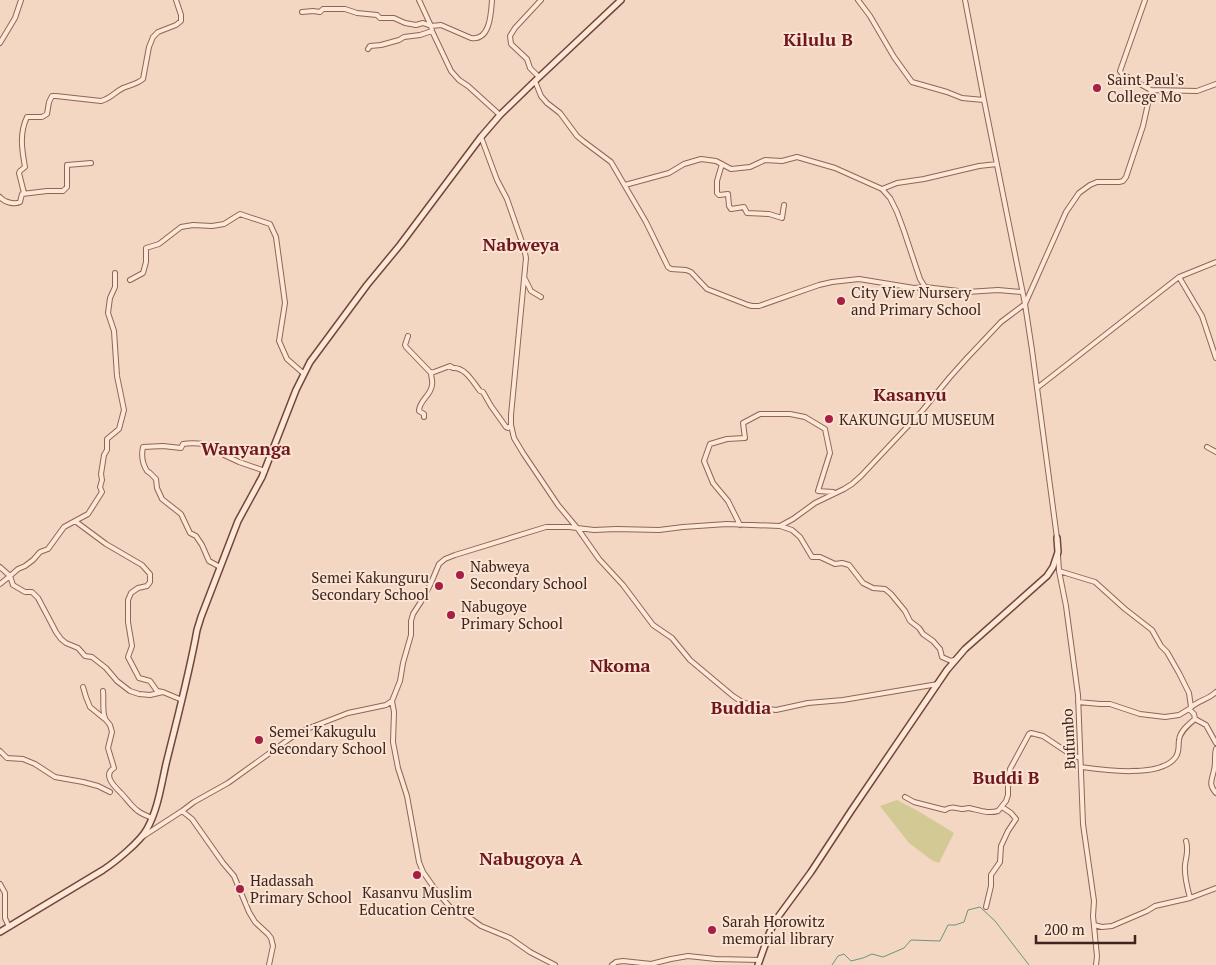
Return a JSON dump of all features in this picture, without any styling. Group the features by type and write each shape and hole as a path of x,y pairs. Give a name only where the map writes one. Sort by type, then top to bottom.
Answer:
{"street":[{"path":"0,43 15,18 21,0"},
{"path":"0,197 5,202 16,204 20,202 24,193 20,173 25,168 21,134 27,117 42,117 47,114 52,96 101,101 124,88 140,82 143,79 149,47 153,37 158,32 176,25 180,21 181,15 176,0"},
{"path":"419,0 451,71 500,115"},
{"path":"302,12 320,12 323,9 346,9 358,13 377,15 380,18 394,18 416,25 423,23 431,26 441,25 475,38 480,37 486,30 492,0"},
{"path":"541,0 515,28 510,36 511,44 527,58 530,68 537,79 541,96 560,114 582,141 611,162 646,222 668,267 691,272 707,289 748,305 760,306 816,286 859,279 905,288 924,287 967,292 998,290 1022,292"},
{"path":"142,837 156,808 197,630 238,521 264,471 304,373 320,347 481,137 500,115 620,0"},
{"path":"858,0 912,82 962,98 984,100"},
{"path":"612,965 623,961 651,964 688,956 759,963 775,921 811,872 947,670 965,649 1047,576 1058,552 1025,304 965,0"},
{"path":"1144,0 1120,70 1122,74 1151,90 1197,91 1216,84"},
{"path":"368,48 432,31"},
{"path":"780,526 793,520 815,503 852,484 861,476 1001,322 1025,304 1066,212 1078,193 1097,182 1119,182 1123,181 1126,177 1143,126 1151,90"},
{"path":"481,137 497,180 507,199 526,258 511,415 511,425 516,441 558,505 654,625 672,638 690,660 732,696 742,702 762,708 776,710 808,703 842,700 938,684"},
{"path":"625,186 669,173 684,164 701,159 716,161 731,169 750,168 765,160 782,161 797,157 835,168 882,189 890,198 897,212 924,287"},
{"path":"24,193 63,191 67,187 66,166 91,163"},
{"path":"722,164 717,182 717,193 719,195 728,194 731,209 744,207 747,213 769,214 782,218 784,205"},
{"path":"882,189 897,183 997,164"},
{"path":"130,280 143,273 146,262 146,248 159,244 181,228 193,225 212,226 224,224 240,214 270,224 276,237 285,304 282,328 278,341 287,360 304,373"},
{"path":"1037,388 1179,277 1216,262"},
{"path":"0,584 18,569 33,560 40,552 48,549 64,527 88,514 102,492 100,487 101,474 108,438 119,429 124,410 117,376 114,331 108,314 110,298 115,288 115,273"},
{"path":"524,277 531,292 541,297"},
{"path":"1179,277 1202,316 1216,358"},
{"path":"408,336 406,347 431,373 433,383 430,392 420,404 419,411 424,414 424,417"},
{"path":"431,373 450,366 463,370 480,391 483,392 506,427 508,428 511,425"},
{"path":"740,524 728,501 713,483 704,461 710,444 727,439 745,438 743,423 760,414 790,414 805,418 825,429 830,453 818,491 836,492"},
{"path":"220,567 209,561 202,544 196,536 190,533 181,514 162,499 157,488 156,479 146,471 144,466 142,459 143,447 163,446 181,448 183,444 203,443 220,447 224,455 264,471"},
{"path":"1207,447 1216,452"},
{"path":"793,520 793,531"},
{"path":"75,521 106,544 142,565 150,574 150,582 147,586 138,588 131,593 128,600 128,622 132,646 128,657 139,678 150,681 157,691 182,700"},
{"path":"562,527 571,522"},
{"path":"555,965 530,952 510,938 481,926 450,906 437,892 423,872 419,862 407,796 398,768 393,742 394,712 392,701 400,681 403,663 412,635 412,614 424,597 440,562 455,555 546,527 594,530 659,530 718,524 780,526 793,531 800,538 812,557 820,557 835,564 846,564 863,583 873,588 886,589 905,611 910,621 940,649 942,657 951,661 957,660"},
{"name":"Bufumbo","path":"1058,552 1078,702 1083,824 1094,901 1096,965"},
{"path":"0,567 10,576 13,585 25,592 32,592 38,598 56,632 66,643 78,648 85,656 92,657 130,691 150,695 163,692"},
{"path":"1060,571 1095,582 1152,630 1161,646 1167,652 1189,693 1190,708 1195,719 1206,725 1216,743"},
{"path":"83,687 90,707 106,720"},
{"path":"103,691 103,715 110,725 112,732 108,748 114,768 110,770 109,777 132,806 152,818"},
{"path":"1078,702 1110,704 1140,714 1164,717 1179,715 1197,702 1212,696 1216,692"},
{"path":"0,932 112,864 142,837 194,802 229,782 299,732 348,713 383,706 392,701"},
{"path":"1081,767 1126,772 1159,768 1174,759 1178,752 1179,738 1195,719"},
{"path":"905,797 914,802 945,810 956,807 996,812 1002,807 1008,795 1010,769 1031,733 1043,736 1080,758"},
{"path":"1216,749 1211,782 1216,793"},
{"path":"0,751 8,758 23,758 55,777 98,786 110,792"},
{"path":"986,908 991,886 991,875 1000,862 1001,846 1016,819 1012,813 1002,807"},
{"path":"182,811 192,818 234,876 250,914 255,922 271,938 273,946 269,965"},
{"path":"1186,841 1188,856 1185,867 1185,883 1190,898"},
{"path":"0,884 5,893 5,918 9,927"},
{"path":"1094,925 1102,927 1112,926 1155,906 1190,898 1216,888"}],"shaded area":[{"path":"897,800 954,833 939,863 933,861 909,843 880,806"}],"waterway":[{"path":"832,965 838,956 844,954 851,961 872,954 883,957 904,948 911,940 940,941 948,925 964,922 968,910 980,907 995,921 1029,965"}],"place":[{"name":"Saint Paul's College Mo","path":"1097,88"},
{"name":"City View Nursery and Primary School","path":"841,301"},
{"name":"KAKUNGULU MUSEUM","path":"829,419"},
{"name":"Nabweya Secondary School","path":"460,575"},
{"name":"Semei Kakunguru Secondary School","path":"439,586"},
{"name":"Nabugoye Primary School","path":"451,615"},
{"name":"Semei Kakugulu Secondary School","path":"259,740"},
{"name":"Kasanvu Muslim Education Centre","path":"417,875"},
{"name":"Hadassah Primary School","path":"240,889"},
{"name":"Sarah Horowitz memorial library","path":"712,930"}],"district":[{"name":"Kilulu B","path":"818,39"},
{"name":"Nabweya","path":"521,244"},
{"name":"Kasanvu","path":"910,394"},
{"name":"Wanyanga","path":"246,448"},
{"name":"Nkoma","path":"620,665"},
{"name":"Buddia","path":"741,707"},
{"name":"Buddi B","path":"1006,777"},
{"name":"Nabugoya A","path":"531,858"}]}
